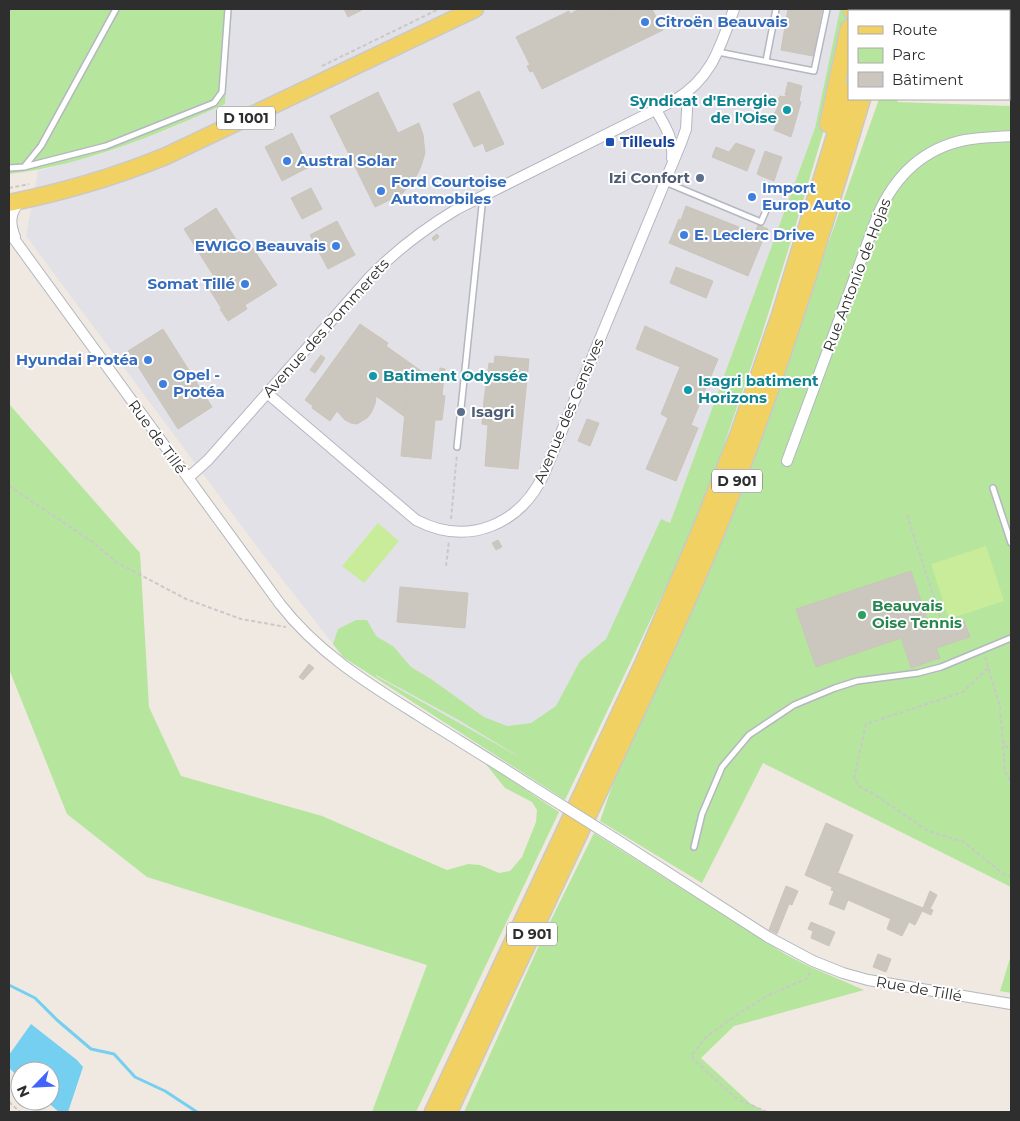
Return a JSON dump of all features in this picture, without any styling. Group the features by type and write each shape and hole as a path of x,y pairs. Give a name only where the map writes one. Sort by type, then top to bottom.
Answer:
{"main road":[{"name":"D 1001","path":"13,200 89,177 157,153 459,9"},
{"name":"D 1001","path":"13,200 91,183 166,156 474,9"},
{"path":"780,316 788,269 830,118 848,33"},
{"name":"D 901","path":"433,1112 643,664 734,446 780,316 848,93"},
{"name":"D 901","path":"449,1112 649,685 710,548 776,373 862,100"},
{"path":"833,196 874,100"}],"street":[{"name":"Avenue des Pommerets","path":"188,478 208,460 385,262 424,230 457,209 656,110 688,92 700,80 718,52 734,9"},
{"name":"Avenue des Censives","path":"267,393 409,516 431,527 450,531 476,530 503,521 524,505 535,491 544,474 686,130 688,92"},
{"name":"Avenue des Censives","path":"656,110 670,137 673,150 672,164"},
{"name":"Rue Antonio de Hojas","path":"787,461 877,217 895,184 907,170 923,158 948,145 967,140 1011,136"},
{"name":"Rue de Tillé","path":"13,200 11,220 12,230 17,242"},
{"name":"Rue de Tillé","path":"9,232 280,604 320,648 357,676 768,937 813,961 855,977 890,985 1011,1004"}],"lane":[{"path":"24,167 40,146 116,9"},
{"path":"9,168 24,167 106,146 214,103 222,92 228,9"},
{"path":"766,61 776,9"},
{"path":"718,52 814,71 827,9"},
{"path":"664,181 761,222 768,206"},
{"path":"458,446 484,195"},
{"path":"993,488 1011,543"},
{"path":"694,847 702,814 722,767 749,735 794,706 835,688 857,682 929,670 952,663 1011,638"}],"path":[{"path":"319,67 439,9"},
{"path":"9,188 34,183"},
{"path":"446,566 458,446"},
{"path":"9,486 94,543 116,562 186,599 241,619 301,629"},
{"path":"907,515 943,625"},
{"path":"983,650 1000,707 1005,772 1011,782"},
{"path":"988,668 963,692 866,724 854,778 860,786 928,831 964,842 1003,874 1011,876"},
{"path":"1002,740 1011,752"},
{"path":"767,1112 737,1099 691,1056 707,1036 741,1012 768,996 808,978 813,961"},
{"path":"9,1102 20,1112"}],"shaded area":[{"path":"232,9 840,9 815,128 661,548 553,777 343,657 264,556 26,236 38,171 105,153 167,130 225,104"}],"green space":[{"path":"9,9 232,9 225,104 173,127 93,156 37,170 9,174"},
{"path":"840,9 851,9 848,10 848,22 823,133 791,241 761,337 699,518 565,800 343,657 333,644 338,629 356,620 367,620 376,636 394,647 411,667 484,717 507,726 531,723 556,706 580,661 606,639 661,519 670,523 815,128","holes":["376,675 457,719 521,758 376,676"]},
{"path":"879,100 1011,106 1011,887 763,763 702,883 600,821 618,769 733,514"},
{"path":"9,404 140,553 149,707 181,776 322,816 447,870 468,864 480,865 499,873 510,871 522,857 536,822 537,810 532,802 505,788 485,763 559,812 416,1112 372,1112 427,965 147,877 67,814 9,669"},
{"path":"378,523 399,541 364,583 342,566"},
{"path":"986,546 1004,601 949,619 931,564"},
{"path":"594,833 785,954 864,990 734,1026 701,1058 751,1104 767,1112 464,1112 546,930"},
{"path":"1011,955 1011,993 1000,991"}],"water":[{"path":"31,1024 77,1060 83,1067 68,1112 58,1111 60,1111 60,1061 10,1061 10,1069 9,1055"}],"building":[{"path":"344,9 362,9 362,10 348,17"},
{"path":"579,9 607,9 626,48 542,89 533,71 530,72 527,66 530,65 516,37 569,11 570,14"},
{"path":"607,9 652,9 663,30 626,48"},
{"path":"788,9 822,9 813,56 781,50"},
{"path":"1010,33 1011,33 1010,69"},
{"name":"Syndicat d'Energie de l'Oise","path":"788,82 802,86 799,101 801,102 791,137 774,130 779,117 774,114 778,105 775,104 780,96 786,97"},
{"path":"479,91 504,144 486,152 483,143 474,147 453,104"},
{"path":"378,92 398,133 419,123 423,135 425,153 421,166 395,181 402,194 375,207 330,116"},
{"path":"292,133 309,167 282,181 265,147"},
{"path":"736,143 755,150 747,171 712,157 716,147 729,152"},
{"path":"765,151 770,153 761,176 757,174"},
{"path":"770,153 782,157 774,181 761,176"},
{"path":"421,166 417,175 402,194 395,181"},
{"path":"311,188 322,209 302,219 291,198"},
{"path":"686,206 764,237 748,276 669,243"},
{"path":"216,208 244,252 252,247 277,285 245,305 195,222"},
{"path":"337,221 355,255 328,269 310,235"},
{"path":"195,222 245,305 227,317 206,284 215,278 184,229"},
{"path":"758,225 768,229 764,237 755,233"},
{"path":"437,234 439,237 434,241 432,238"},
{"path":"249,241 252,247 244,252 241,247"},
{"path":"676,267 713,281 706,298 670,283"},
{"path":"245,305 247,309 228,321 220,309 222,308 227,317"},
{"name":"Batiment Odyssée","path":"360,324 388,343 386,346 424,373 423,380 408,379 405,417 376,396 371,413 357,424 345,420 337,411 330,421 312,408 313,406 305,400"},
{"name":"Isagri batiment Horizons","path":"645,326 718,359 691,425 698,428 676,481 646,469 668,418 661,414 680,367 636,349"},
{"path":"163,329 212,407 178,429 128,351"},
{"path":"321,355 325,358 322,363 317,360"},
{"path":"495,356 529,359 518,469 485,466 488,425 482,424 484,400 489,363 494,364"},
{"path":"317,360 322,363 315,373 310,370"},
{"path":"440,368 445,369 442,395 445,396 442,420 435,420 431,459 401,456 408,379 439,381"},
{"path":"587,419 599,423 590,446 578,441"},
{"path":"498,540 502,547 496,550 492,543"},
{"name":"Beauvais Oise Tennis","path":"911,571 931,631 964,620 970,637 936,648 940,658 911,668 901,638 816,667 796,609"},
{"path":"400,587 468,593 465,628 397,622"},
{"path":"309,664 314,668 303,680 299,677"},
{"path":"826,823 853,835 832,887 805,875"},
{"path":"838,873 923,908 930,891 937,895 930,909 933,910 931,915 922,911 915,925 909,922 902,936 887,929 892,915 849,897 844,910 829,904 834,891 831,890"},
{"path":"786,886 798,891 792,905 789,904 777,934 769,930"},
{"path":"849,897 892,915 891,919 848,900"},
{"path":"811,922 835,932 829,946 811,938 813,931 808,929"},
{"path":"878,954 891,959 886,972 873,967"}],"waterway":[{"path":"9,985 35,998 91,1049 114,1054 135,1077 165,1091 197,1112"}],"place":[{"name":"Citroën Beauvais","path":"645,22"},
{"name":"Syndicat d'Energie de l'Oise","path":"787,110"},
{"name":"Tilleuls","path":"610,142"},
{"name":"Austral Solar","path":"287,161"},
{"name":"Izi Confort","path":"700,178"},
{"name":"Ford Courtoise Automobiles","path":"381,191"},
{"name":"Import Europ Auto","path":"752,197"},
{"name":"E. Leclerc Drive","path":"684,235"},
{"name":"EWIGO Beauvais","path":"336,246"},
{"name":"Somat Tillé","path":"245,284"},
{"name":"Hyundai Protéa","path":"148,360"},
{"name":"Batiment Odyssée","path":"373,376"},
{"name":"Opel - Protéa","path":"163,384"},
{"name":"Isagri batiment Horizons","path":"688,390"},
{"name":"Isagri","path":"461,412"},
{"name":"Beauvais Oise Tennis","path":"862,615"}]}
